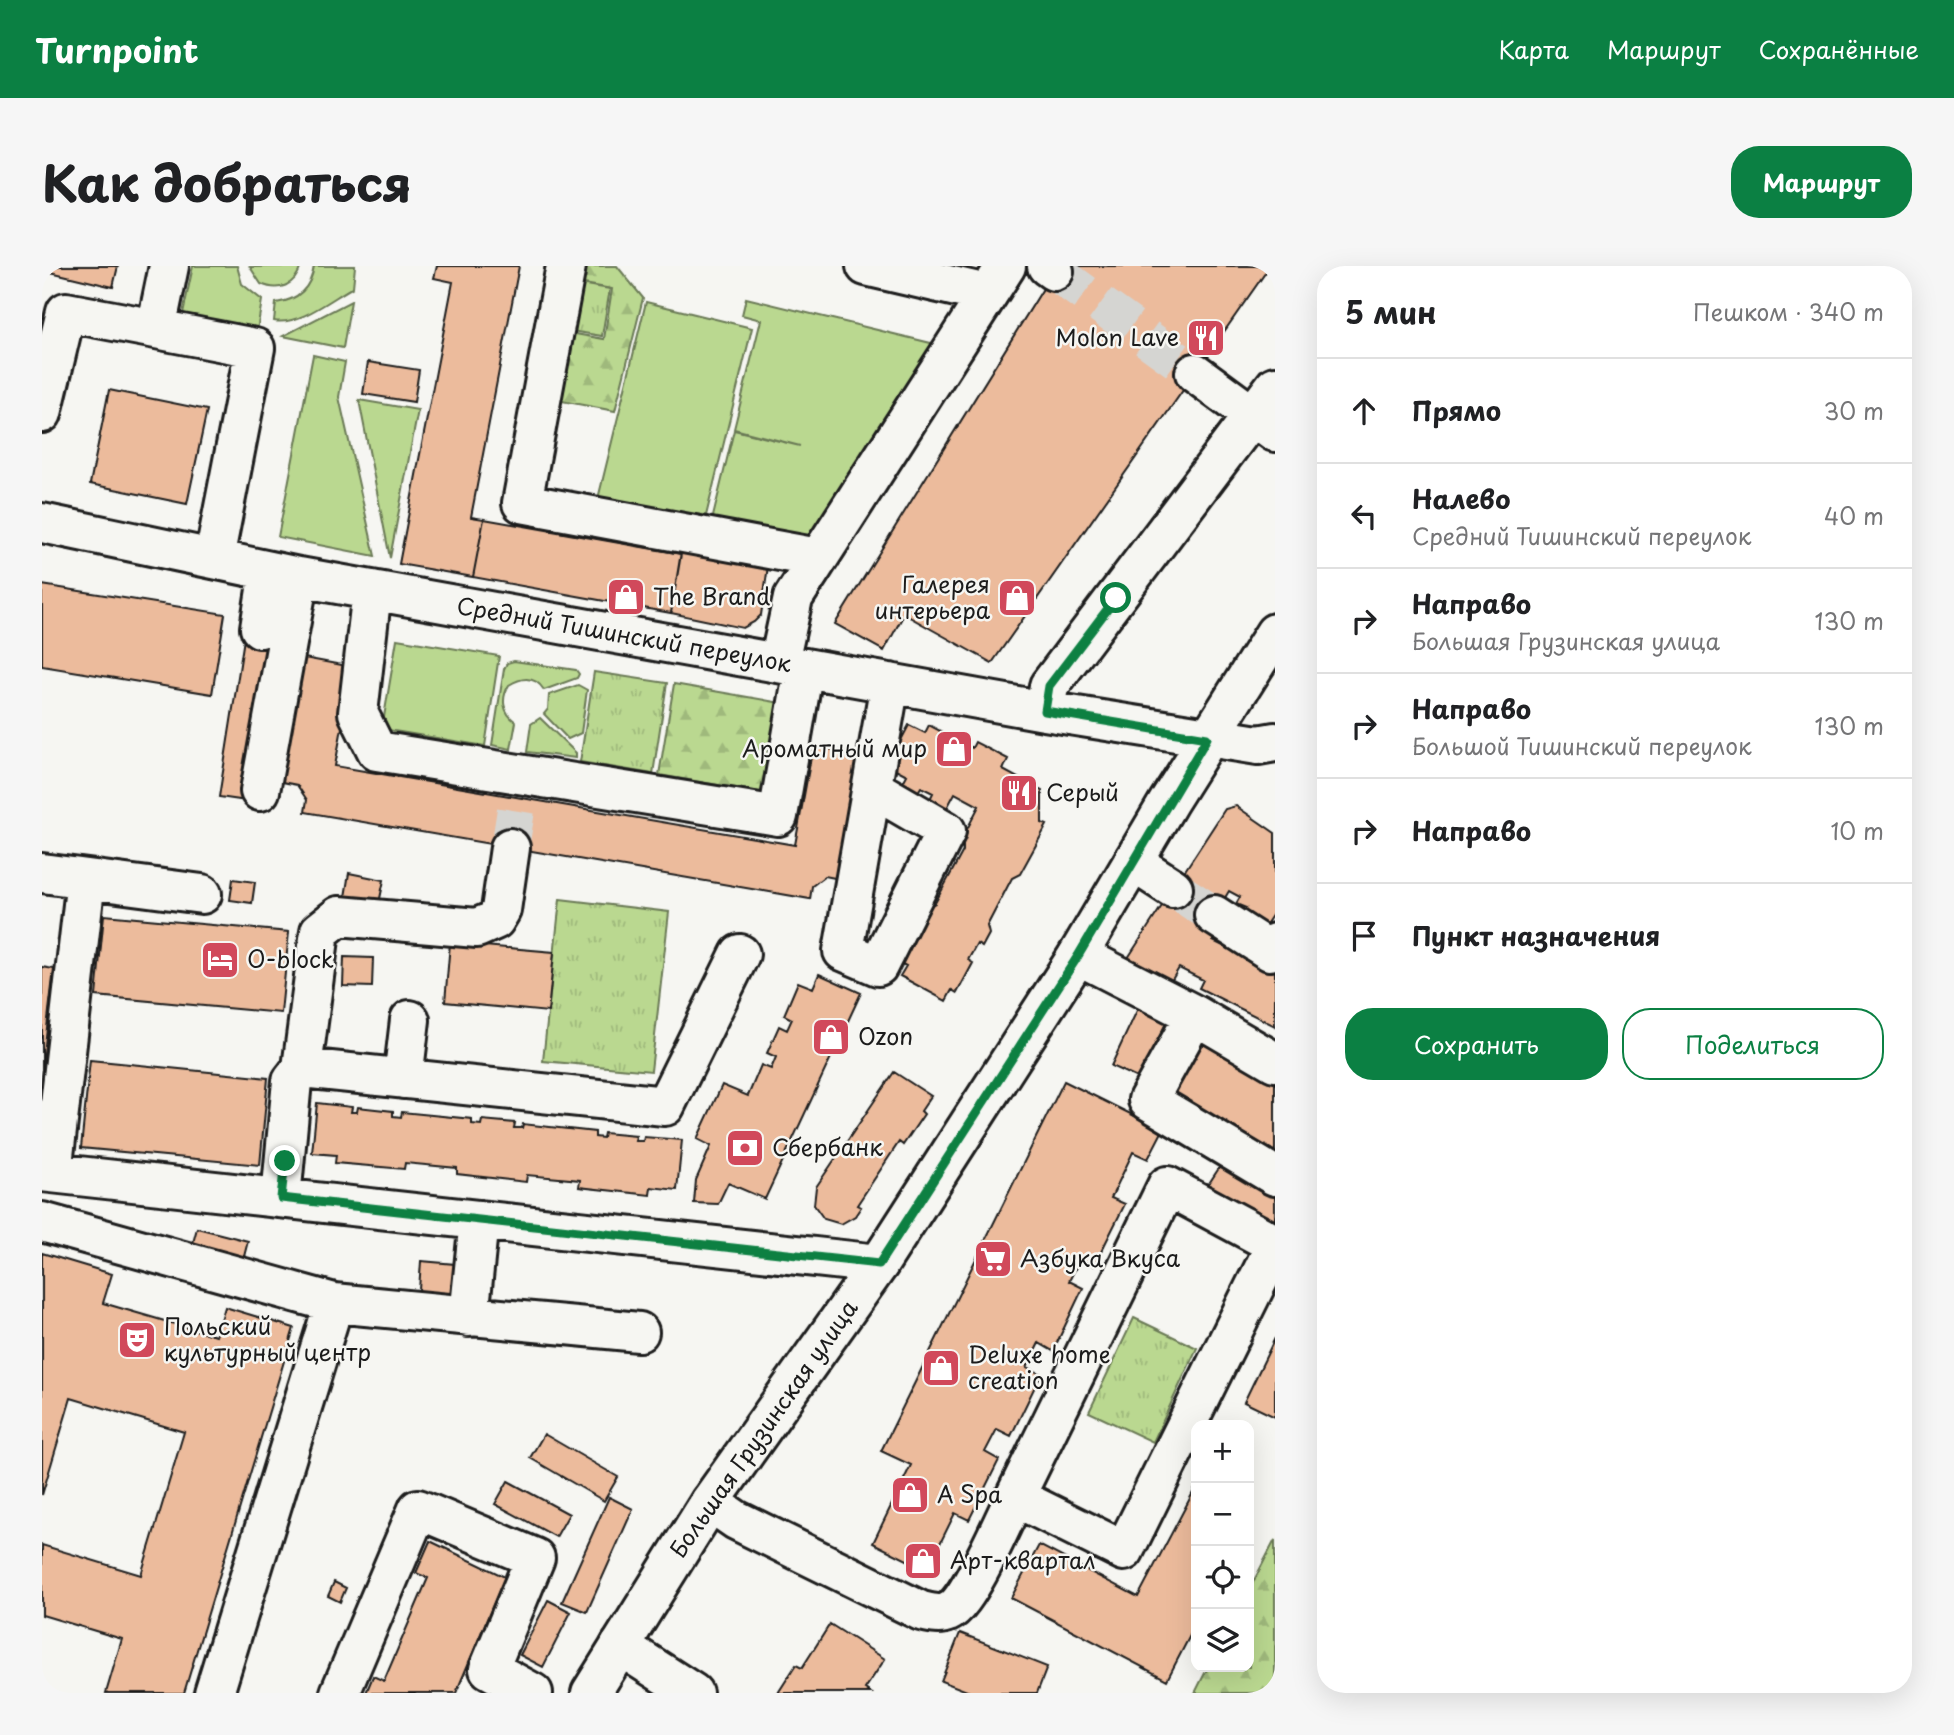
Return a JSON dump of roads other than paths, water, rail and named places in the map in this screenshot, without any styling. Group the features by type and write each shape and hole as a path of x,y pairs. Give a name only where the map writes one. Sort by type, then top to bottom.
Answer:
{"street":[{"path":"156,329 169,266"},
{"path":"566,266 522,503 818,558"},
{"path":"372,590 358,713 377,751 519,786 778,816 791,666 793,598 996,280 866,266"},
{"path":"42,413 54,310 255,348 214,559"},
{"path":"1045,711 1049,686 1268,411 1195,373"},
{"name":"Средний Тишинский переулок","path":"42,523 284,574 791,666 1207,738 1258,745 1275,742"},
{"path":"260,628 284,574"},
{"path":"260,791 284,574"},
{"name":"Большая Грузинская улица","path":"592,1693 710,1502 879,1264 1078,956 1207,738 1275,633"},
{"path":"872,788 890,683"},
{"path":"281,1198 292,1081 302,1068 320,931 339,916 417,931 477,928 495,920 501,909 510,848"},
{"path":"1133,862 1173,888"},
{"path":"42,873 202,894"},
{"path":"86,879 47,1172 879,1264"},
{"path":"1214,915 1270,951 1275,943"},
{"path":"302,1068 665,1106 740,954"},
{"path":"1078,956 1195,1015 1275,1062"},
{"path":"1195,1015 1148,1100 1275,1176"},
{"path":"403,1079 410,1020"},
{"path":"710,1502 752,1528 921,1611 935,1614 949,1612 966,1594 1167,1186 1275,1245 1124,1551 1015,1497"},
{"path":"468,1317 479,1220"},
{"path":"42,1222 334,1303 639,1332"},
{"path":"214,1693 334,1303"},
{"path":"340,1693 418,1509 535,1558 484,1681 533,1693"},
{"path":"620,1646 693,1693"}],"tunnel":[{"path":"1054,271 1195,373"},
{"path":"510,848 518,797"},
{"path":"1173,888 1214,915"}],"place":[{"name":"Molon Lave","path":"1206,338"},
{"name":"The Brand","path":"626,597"},
{"name":"Галерея интерьера","path":"1017,598"},
{"name":"Ароматный мир","path":"954,749"},
{"name":"Серый","path":"1019,793"},
{"name":"O-block","path":"220,960"},
{"name":"Ozon","path":"831,1037"},
{"name":"Сбербанк","path":"745,1148"},
{"name":"Азбука Вкуса","path":"993,1259"},
{"name":"Польский культурный центр","path":"137,1340"},
{"name":"Deluxe home creation","path":"941,1368"},
{"name":"A Spa","path":"910,1495"},
{"name":"Арт-квартал","path":"923,1561"}]}
